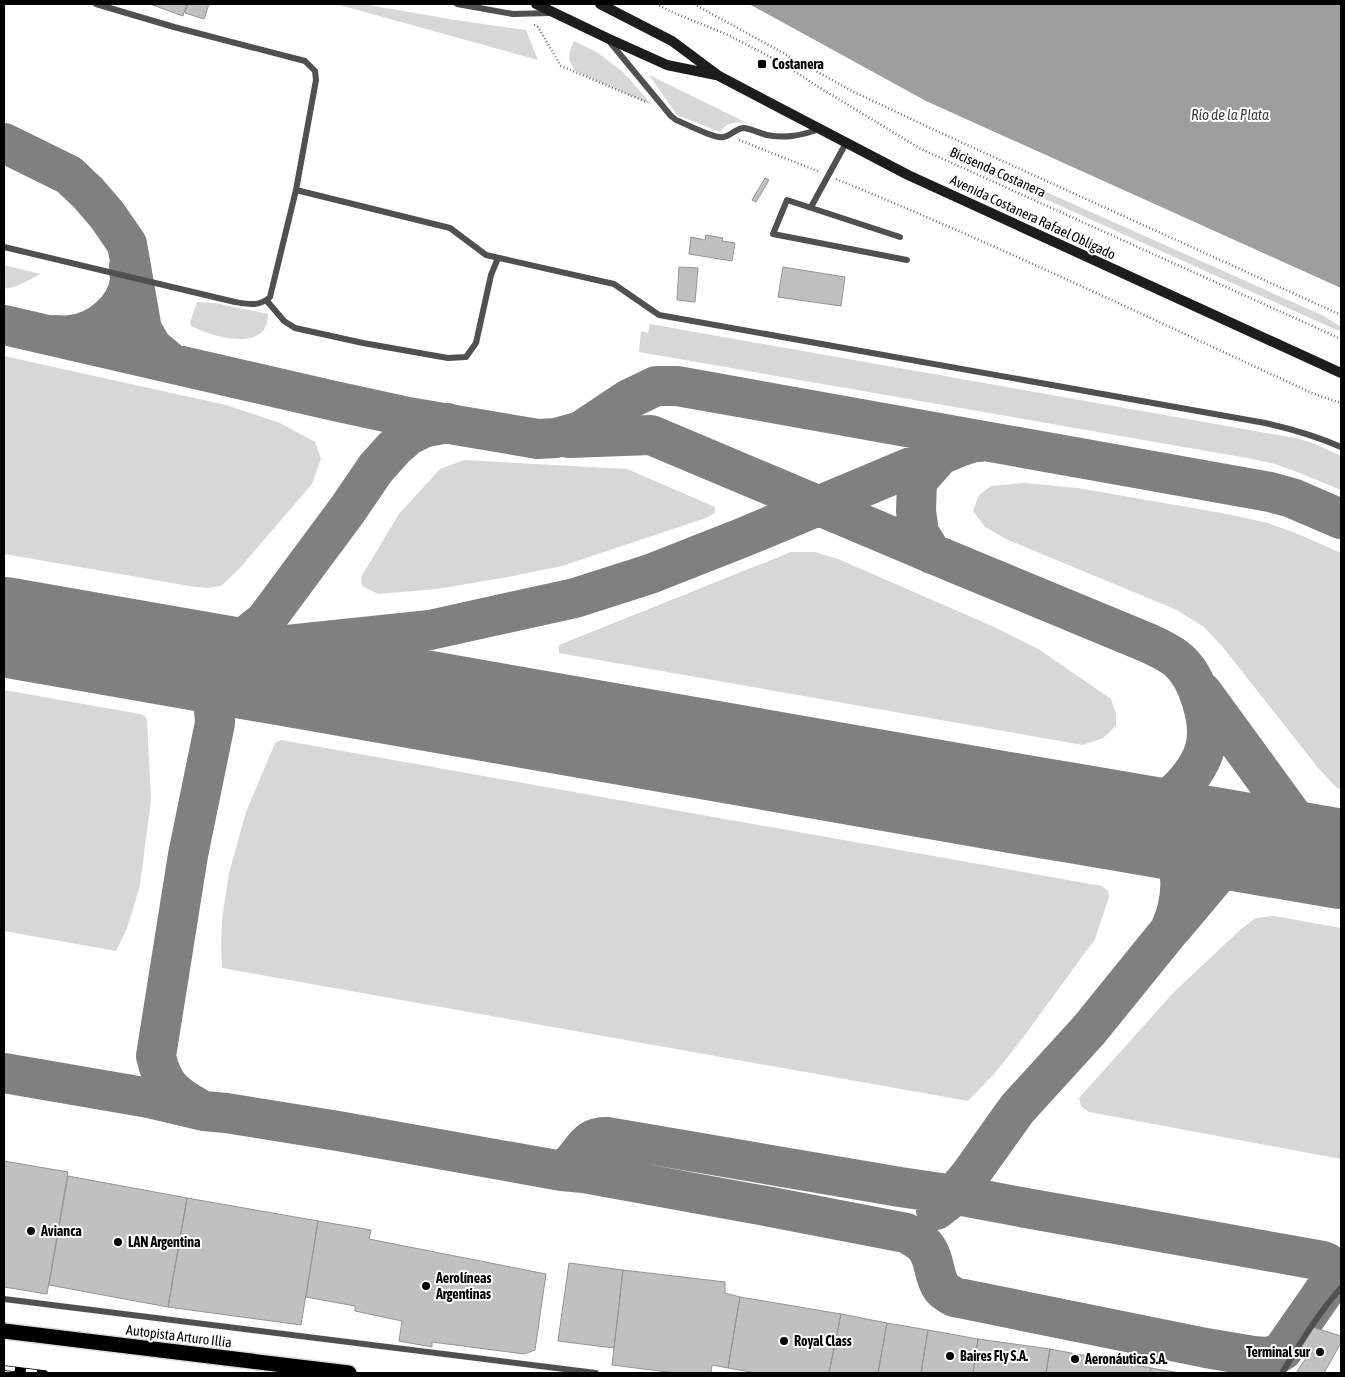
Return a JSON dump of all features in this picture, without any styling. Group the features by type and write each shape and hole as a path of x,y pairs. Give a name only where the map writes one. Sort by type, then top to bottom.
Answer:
{"highway":[{"name":"Autopista Arturo Illia","path":"4,1331 350,1373"}],"main road":[{"name":"Avenida Costanera Rafael Obligado","path":"536,4 667,65 719,76"},
{"name":"Avenida Costanera Rafael Obligado","path":"600,4 672,41 719,76 908,175 1341,373"}],"lane":[{"path":"4,247 250,305 262,303 270,298 296,190 316,80 315,71 305,61 174,27 96,4"},
{"path":"457,4 513,14 553,13"},
{"path":"607,38 676,120 720,137 728,136 741,128 766,135 788,137 820,129"},
{"path":"811,207 846,143"},
{"path":"296,190 450,228 486,255 614,284 659,315 1265,423 1295,430 1341,447"},
{"path":"900,237 787,200 773,234 907,260"},
{"path":"267,301 284,321 295,328 363,343 448,358 466,357 476,343 491,275 498,258"},
{"path":"1286,1370 1315,1322 1341,1288"},
{"path":"4,1299 596,1373"}],"path":[{"name":"Bicisenda Costanera","path":"656,4 726,34 780,62 922,149 1341,340"},
{"path":"694,4 862,96 1341,315"},
{"path":"513,14 538,27 561,66 668,111"},
{"path":"728,136 921,214 1314,394 1341,403"}],"shaded area":[{"path":"336,4 363,4 526,30 538,60"},
{"path":"574,41 598,53 623,72 652,105 575,71 569,56"},
{"path":"649,75 747,123 732,123 725,126 720,132 677,115"},
{"path":"950,149 1324,316 1341,327 1339,331 947,155"},
{"path":"4,265 41,274 17,286 4,289"},
{"path":"197,302 215,303 268,314 266,326 260,333 242,339 208,333 191,326 190,322"},
{"path":"650,324 1295,438 1313,443 1341,456 1341,490 1275,464 1247,458 639,352 641,331 648,333"},
{"path":"4,356 226,405 280,423 315,442 321,459 312,484 239,569 221,586 195,587 4,554"},
{"path":"464,460 627,469 715,507 715,513 706,518 562,566 437,589 378,594 362,586 361,577 399,514 440,469"},
{"path":"1024,483 1078,488 1268,523 1341,553 1341,789 1337,788 1319,769 1222,646 1204,627 1177,610 1006,539 985,527 973,511 979,495 991,486"},
{"path":"791,552 815,552 838,559 992,626 1040,650 1111,699 1116,714 1116,726 1103,738 1083,745 559,653 559,645"},
{"path":"4,690 145,716 147,721 151,800 140,885 125,933 116,951 4,931"},
{"path":"281,740 1102,886 1108,891 1109,897 1095,939 1022,1039 994,1074 968,1101 222,968 222,919 229,873 246,812 275,743"},
{"path":"1274,916 1341,928 1341,1159 1089,1112 1081,1106 1079,1098 1174,992 1240,930 1256,918"}],"water":[{"name":"Río de la Plata","path":"749,4 1341,4 1341,288 926,101"}],"building":[{"path":"150,4 187,4 183,16"},
{"path":"188,4 209,4 204,19 185,13"},
{"path":"765,178 769,180 756,202 752,200"},
{"path":"706,235 723,238 722,241 735,243 732,261 689,254 691,237 705,240"},
{"path":"679,267 698,268 695,302 677,300"},
{"path":"783,267 845,277 841,306 778,297"},
{"name":"Avianca","path":"4,1161 68,1172 47,1294 4,1287"},
{"name":"LAN Argentina","path":"68,1176 187,1198 168,1307 49,1285"},
{"path":"187,1198 318,1221 301,1325 168,1307"},
{"name":"Aerolíneas Argentinas","path":"318,1221 371,1230 369,1239 546,1274 535,1350 524,1354 432,1342 432,1347 399,1341 402,1321 355,1311 355,1306 306,1297"},
{"path":"569,1263 623,1270 614,1348 558,1341"},
{"path":"623,1270 725,1282 725,1293 740,1297 728,1368 712,1365 711,1373 676,1373 612,1365"},
{"name":"Royal Class","path":"740,1297 841,1314 829,1373 756,1373 728,1368"},
{"path":"841,1314 887,1323 878,1373 829,1373"},
{"path":"887,1323 928,1330 921,1373 878,1373"},
{"name":"Terminal sur","path":"1312,1327 1341,1336 1341,1343 1324,1373 1296,1373 1308,1355 1299,1349"},
{"name":"Baires Fly S.A.","path":"928,1330 978,1339 973,1373 921,1373"},
{"path":"978,1339 1050,1349 1046,1373 973,1373"},
{"name":"Aeronáutica S.A.","path":"1050,1349 1151,1368 1150,1373 1046,1373"},
{"path":"1151,1368 1180,1373 1150,1373"}],"taxiway":[{"path":"4,143 69,175 107,215 127,244 142,330 152,347 171,363"},
{"path":"55,335 66,335 91,330 109,318 117,310 127,291 130,281 129,266"},
{"path":"4,325 408,417 538,439 556,438 581,431 629,399 656,386 677,386 1270,492 1292,498 1341,519"},
{"path":"222,649 241,640 265,621 376,468 394,448 409,435 423,428 448,423"},
{"path":"569,438 651,435 1148,643 1175,657 1192,677 1205,714 1207,738 1199,764 1188,780 1160,803 1142,811 1126,814 1090,816"},
{"path":"209,653 430,630 575,598 650,574 744,537 959,447 979,442"},
{"path":"932,554 919,533 916,511 917,481 941,454"},
{"path":"165,656 189,668 204,679 209,687 214,708 215,723 188,855 156,1056 162,1075 170,1088 198,1108"},
{"path":"1202,692 1304,832 1322,850 1341,857"},
{"path":"936,1210 949,1200 970,1175 1017,1109 1089,1030 1170,930 1180,893 1179,868 1168,846 1157,835 1139,824"},
{"path":"1173,927 1220,871 1238,856 1255,850 1288,850"},
{"path":"4,1073 149,1098 204,1111 338,1131 562,1171 584,1173 906,1233 924,1245 929,1252 939,1284 954,1297 1253,1356 1273,1356 1283,1350 1331,1281 1334,1271 1330,1264 1323,1261 968,1197 607,1137 592,1140 562,1171"}],"runway":[{"path":"4,627 1341,859"}],"railway":[{"path":"4,1368 45,1373"}],"place":[{"name":"Costanera","path":"762,64"},
{"name":"Avianca","path":"31,1231"},
{"name":"LAN Argentina","path":"118,1242"},
{"name":"Aerolíneas Argentinas","path":"426,1286"},
{"name":"Royal Class","path":"784,1341"},
{"name":"Terminal sur","path":"1320,1352"},
{"name":"Baires Fly S.A.","path":"950,1356"},
{"name":"Aeronáutica S.A.","path":"1075,1359"}]}
